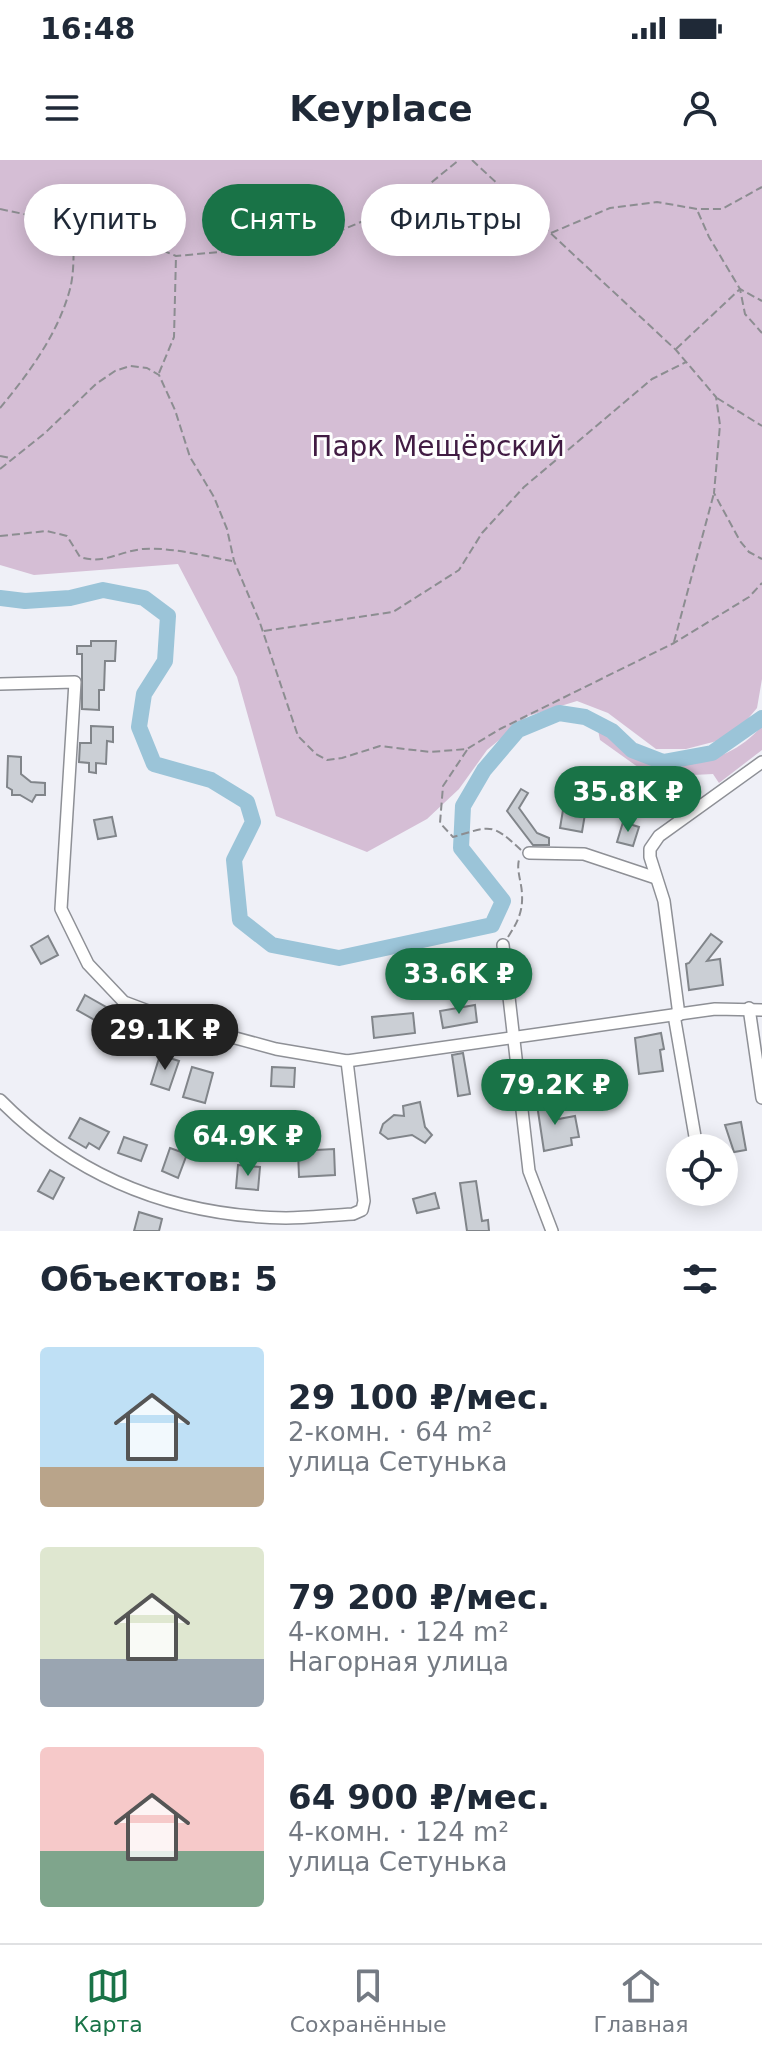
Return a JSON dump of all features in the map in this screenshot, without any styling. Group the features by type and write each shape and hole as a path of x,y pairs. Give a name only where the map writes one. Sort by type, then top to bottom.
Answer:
{"street":[{"path":"0,684 75,682 61,909 88,964 124,1002 166,1018 276,1049 347,1061 676,1015 756,1009 762,1098"},
{"path":"695,1134 676,1015 664,901 650,857 654,841 762,762"},
{"path":"529,853 584,854 656,878"},
{"path":"503,945 529,1171 552,1231"},
{"path":"0,1100 23,1124 77,1162 132,1190 200,1210 286,1218 353,1214 362,1210 364,1201 347,1061"}],"path":[{"path":"186,255 292,251 406,203 459,160"},
{"path":"472,160 498,184"},
{"path":"762,187 722,209 697,209 657,202 610,208 550,233 676,350 716,397 762,426"},
{"path":"0,209 24,214"},
{"path":"697,209 709,237 740,289 745,314 762,333"},
{"path":"0,408 53,334 71,288 73,256"},
{"path":"159,375 174,337 176,256"},
{"path":"676,350 740,289"},
{"path":"740,289 762,301"},
{"path":"263,631 393,612 459,570 482,533 524,487 652,379 686,362"},
{"path":"0,469 45,433 96,384 115,371 130,366 147,368 159,375 175,410 190,457 214,497 227,529 234,561 263,631 298,736 327,760 380,746 430,752 467,749"},
{"path":"674,643 714,493 720,425 716,397"},
{"path":"0,456 11,459"},
{"path":"714,493 740,541 749,552 762,559"},
{"path":"0,536 47,531 67,536 80,557 89,560 100,561 141,549 234,561"},
{"path":"503,945 520,918 523,896 518,862 523,852 499,831 488,827 453,837 440,823 443,786 467,749 500,729 674,643 749,597 762,583"}],"green space":[{"name":"Парк Мещёрский","path":"0,160 762,160 762,679 757,708 740,728 717,741 686,749 656,749 608,713 577,701 528,716 487,750 459,789 427,819 367,852 276,816 237,677 178,564 34,575 0,565"},
{"path":"762,726 762,750 719,783 713,774 670,781 649,775 600,740 598,730 643,758 668,765 707,760 727,753"}],"building":[{"path":"91,641 116,641 115,661 105,661 104,690 99,690 99,710 82,709 82,654 77,654 77,646 91,646"},
{"path":"91,726 113,727 113,742 107,741 106,764 96,763 96,773 89,772 89,763 79,762 80,743 91,743"},
{"path":"8,756 21,757 21,774 31,782 45,783 45,795 36,795 32,802 20,795 12,795 12,790 7,787"},
{"path":"521,789 528,793 519,808 537,833 549,838 549,845 533,845 507,811"},
{"path":"564,804 586,808 582,832 560,828"},
{"path":"112,817 116,836 98,839 94,820"},
{"path":"623,822 639,827 633,846 617,842"},
{"path":"711,934 722,942 707,961 720,959 723,985 689,990 686,964"},
{"path":"48,936 58,955 41,964 31,946"},
{"path":"85,995 113,1011 105,1026 77,1010"},
{"path":"475,1005 477,1022 443,1028 440,1011"},
{"path":"413,1013 415,1033 374,1038 372,1017"},
{"path":"661,1033 663,1071 639,1074 635,1038"},
{"path":"463,1053 470,1094 458,1096 452,1055"},
{"path":"160,1055 179,1061 169,1090 151,1084"},
{"path":"192,1067 213,1073 205,1103 183,1097"},
{"path":"272,1067 295,1068 294,1087 271,1086"},
{"path":"549,1096 553,1120 575,1116 579,1137 571,1138 572,1145 544,1151 536,1098"},
{"path":"420,1102 425,1127 432,1135 425,1143 412,1135 388,1139 380,1133 383,1124 394,1115 404,1116 403,1106"},
{"path":"80,1118 109,1132 99,1149 89,1143 86,1148 69,1138"},
{"path":"741,1122 746,1150 738,1151 738,1134 728,1134 725,1125"},
{"path":"124,1137 147,1145 141,1161 118,1153"},
{"path":"170,1148 187,1154 178,1178 162,1171"},
{"path":"334,1149 335,1175 299,1177 298,1151"},
{"path":"238,1165 260,1167 258,1190 236,1188"},
{"path":"50,1170 64,1178 53,1199 38,1191"},
{"path":"476,1181 482,1221 488,1220 489,1231 467,1231 460,1183"},
{"path":"435,1193 439,1208 417,1213 413,1199"},
{"path":"139,1212 162,1219 159,1231 134,1231"}],"waterway":[{"path":"0,598 25,601 70,598 103,590 144,598 168,616 165,661 144,694 139,727 154,764 211,780 247,802 253,822 234,860 240,920 272,945 339,958 492,925 503,901 461,848 463,806 484,770 518,730 559,713 585,717 612,731 632,750 663,762 712,753 762,718"}]}
